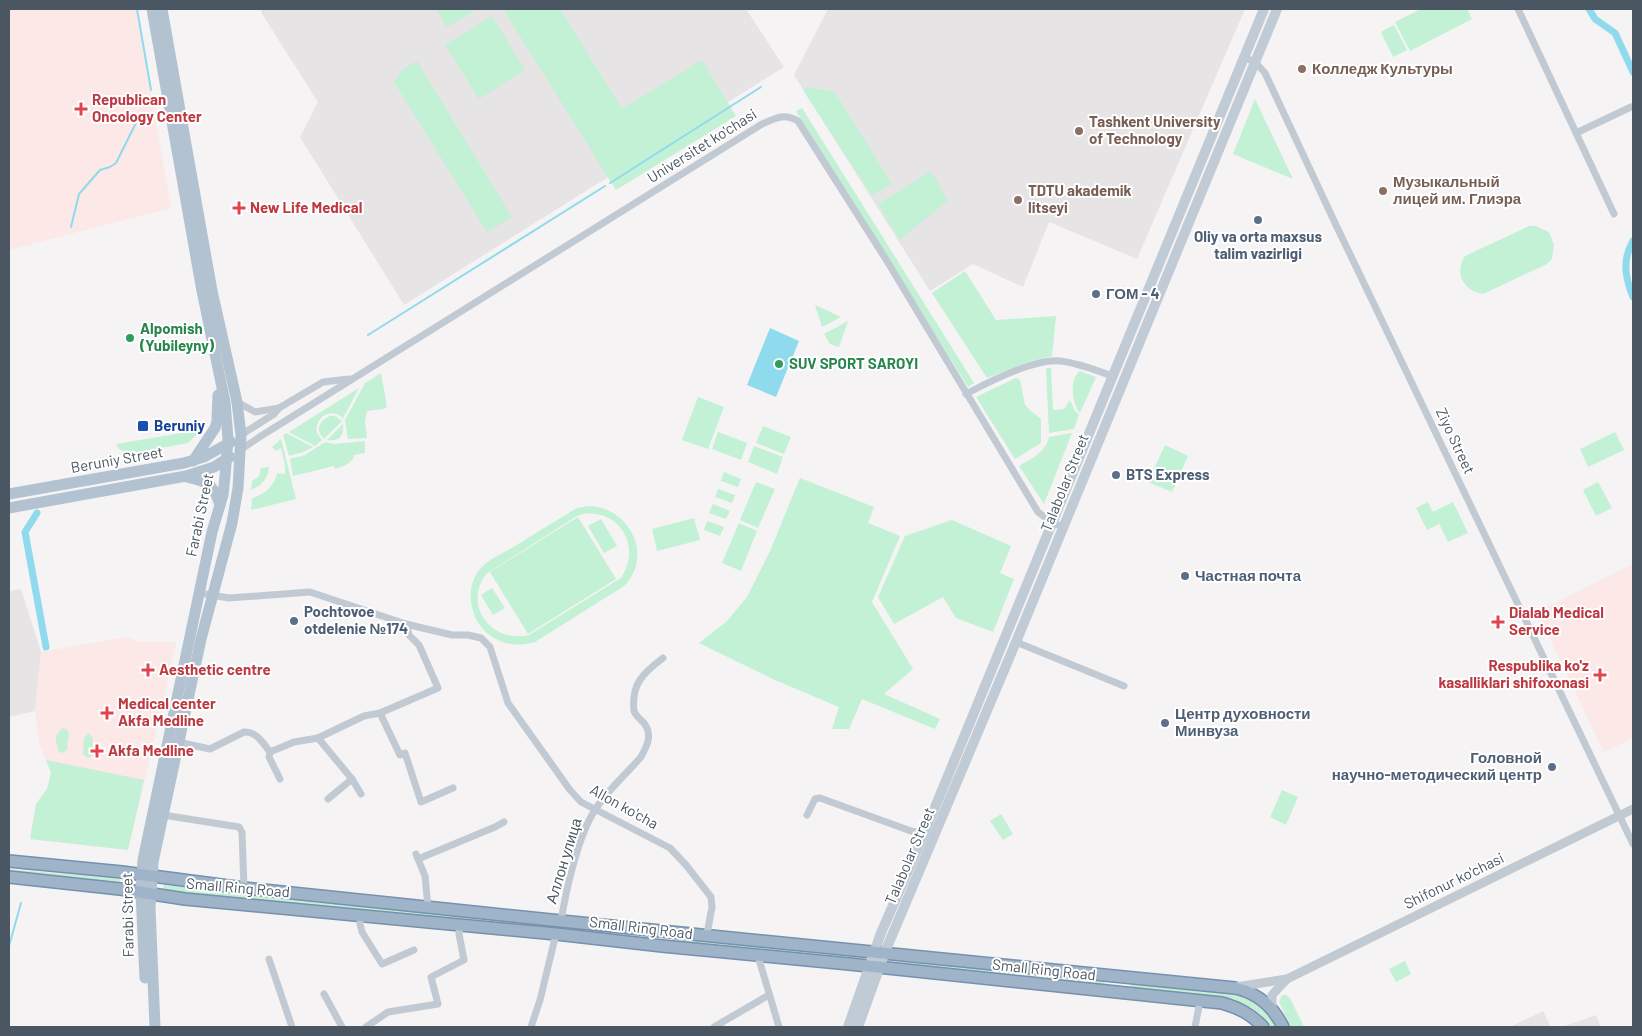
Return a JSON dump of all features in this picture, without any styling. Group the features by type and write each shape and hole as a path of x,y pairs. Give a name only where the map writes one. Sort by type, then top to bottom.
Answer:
{"highway":[{"name":"Small Ring Road","path":"9,861 562,921 1235,988 1254,994 1272,1008"},
{"name":"Small Ring Road","path":"9,877 145,893 1222,1003 1240,1009 1253,1017 1263,1027"},
{"path":"662,946 663,931"},
{"path":"1121,993 1122,977"},
{"path":"1272,1008 1283,1027"}],"main road":[{"name":"Farabi Street","path":"148,1027 146,875 144,856 215,519 223,495 228,444 225,402 202,291 152,9"},
{"path":"162,9 212,291 237,402 241,435 240,451 228,444"},
{"name":"Talabolar Street","path":"874,967 924,834 1148,286 1264,9"},
{"name":"Talabolar Street","path":"880,952 934,838 1276,9"},
{"path":"1148,286 1160,291"},
{"path":"193,461 215,428 220,380"},
{"name":"Beruniy Street","path":"9,494 193,461 211,454 241,435"},
{"name":"Farabi Street","path":"146,875 163,815 212,596 232,523 238,488 240,451"},
{"name":"Beruniy Street","path":"9,508 186,476 214,467 240,451"},
{"path":"186,476 212,486 220,505"},
{"path":"967,730 977,734"},
{"path":"924,834 934,838"},
{"name":"Farabi Street","path":"145,893 155,1027"},
{"path":"848,1027 874,967"},
{"path":"858,1027 874,967"}],"street":[{"path":"1518,9 1614,214"},
{"name":"Ziyo Street","path":"1244,57 1254,62 1265,72 1633,844"},
{"path":"1576,133 1631,107"},
{"name":"Universitet ko'chasi","path":"240,451 260,436 762,124 778,116 784,116 798,121 887,262 1038,512 1063,527"},
{"path":"966,394 1006,375 1046,362 1060,361 1112,376"},
{"name":"Universitet ko'chasi","path":"241,435 274,414 279,408 323,382 351,379"},
{"path":"237,402 255,412 279,408"},
{"path":"199,593 238,598 310,592 406,624 409,635 420,645 438,688 380,713 364,716 318,738 294,742 270,752"},
{"name":"Allon ko'cha","path":"406,624 452,635 481,638 490,647 508,703 570,790 581,802 596,808 670,848 710,896 712,907 707,934"},
{"path":"1016,642 1124,686"},
{"name":"Аллон улица","path":"562,921 566,896 585,828 596,808 641,757 646,748 649,735 646,726 634,711 635,689 643,674 663,658"},
{"path":"380,713 400,755 405,753 421,802 453,788"},
{"path":"178,742 210,749 244,732 250,732 256,735 270,752 269,757 280,779"},
{"path":"318,738 352,779 361,794"},
{"path":"328,799 352,779"},
{"path":"807,815 814,799 820,798 924,834"},
{"name":"Shifonur ko'chasi","path":"1235,988 1287,979 1633,809"},
{"path":"163,815 236,826 241,829 244,888"},
{"path":"428,907 425,876 417,857 504,822"},
{"path":"362,915 360,924 362,932 382,964 414,950"},
{"path":"366,1027 388,1012 438,1004 431,977 464,960 460,924"},
{"path":"531,1027 540,1000 556,934"},
{"path":"758,956 779,1027"},
{"path":"269,959 292,1027"},
{"name":"Shifonur ko'chasi","path":"1272,1008 1272,995 1287,979"},
{"path":"324,994 342,1027"},
{"path":"714,1027 769,995"},
{"path":"1195,1027 1200,1001"}],"shaded area":[{"name":"Republican Oncology Center","path":"9,9 136,9 171,208 9,250"},
{"path":"261,9 746,9 784,67 404,305 300,137 318,102 262,14"},
{"path":"828,9 1245,9 1137,259 1049,222 1023,287 973,264 930,291 794,75"},
{"name":"Respublika ko'z kasalliklari shifoxonasi","path":"1633,564 1633,738 1604,752 1537,612"},
{"path":"21,589 41,652 35,711 9,717 9,591"},
{"name":"Akfa Medline","path":"128,637 138,642 176,642 128,850 30,839 36,804 47,789 51,773 39,742 35,711 41,652"},
{"path":"1543,1011 1551,1027 1510,1027"},
{"path":"1596,1015 1601,1027 1562,1027"}],"green space":[{"path":"436,9 477,9 447,27"},
{"path":"503,9 563,9 562,12 622,109 702,60 736,116 616,190"},
{"path":"1421,9 1467,9 1472,19 1410,51 1395,22"},
{"path":"492,16 525,70 479,99 445,45"},
{"path":"1394,25 1407,50 1393,57 1381,32"},
{"path":"417,61 512,217 487,232 394,82 403,69"},
{"path":"809,86 811,88 834,91 892,184 872,196 803,90"},
{"path":"1255,99 1293,179 1233,154"},
{"path":"802,108 974,383 968,387 796,111"},
{"path":"931,171 948,200 900,240 878,204"},
{"path":"1529,226 1536,226 1549,232 1554,245 1552,259 1547,264 1483,294 1470,289 1466,285 1462,280 1460,269 1465,256"},
{"path":"965,271 996,320 1056,316 1052,356 1028,362 987,378 932,293"},
{"path":"815,305 841,317 822,327"},
{"path":"848,321 839,347 830,344 824,334"},
{"path":"1046,368 1051,368 1053,410 1064,409 1070,400 1079,415 1074,429 1049,433"},
{"path":"1080,371 1096,377 1080,413 1075,404 1073,385 1074,379"},
{"path":"381,373 387,407 367,411 365,421 367,438 348,439 345,420 365,383"},
{"path":"1016,378 1020,380 1025,405 1041,419 1041,443 1015,459 976,397"},
{"path":"359,388 343,418 333,413 324,415 321,418 318,422 317,433 322,440 315,446 289,432"},
{"path":"698,397 724,407 708,449 682,440"},
{"path":"330,416 335,416 342,421 324,439 319,429 323,420"},
{"path":"204,424 188,443 129,454 119,449 116,444 194,431 193,426"},
{"path":"343,424 342,434 338,439 327,440"},
{"path":"763,426 791,437 784,454 756,443"},
{"path":"718,432 747,443 741,460 712,449"},
{"path":"1615,432 1624,450 1588,467 1580,449"},
{"path":"286,433 313,447 289,456 283,435"},
{"path":"1072,433 1044,504 1019,466 1041,451 1049,437"},
{"path":"281,439 296,499 251,510 252,498 269,489 277,473 285,474 281,448 276,451 272,447"},
{"path":"365,441 365,453 354,455 353,459 346,465 335,469 334,466 293,476 290,459 305,455 325,442 334,444"},
{"path":"1165,445 1188,456 1172,492 1148,482"},
{"path":"754,446 783,457 777,474 748,462"},
{"path":"269,467 264,481 251,490 252,481 259,476 261,468"},
{"path":"724,472 741,479 738,487 721,481"},
{"path":"800,478 874,507 868,523 900,536 872,602 913,669 884,694 940,719 935,729 862,699 849,729 832,729 839,707 775,680 699,643 727,621 747,597 770,551"},
{"path":"756,482 775,489 758,528 740,520"},
{"path":"1598,482 1612,508 1596,516 1583,490"},
{"path":"718,489 735,495 732,503 715,497"},
{"path":"1428,502 1433,512 1453,502 1468,533 1448,542 1436,517 1439,524 1427,530 1416,508"},
{"path":"713,504 730,511 726,519 709,513"},
{"path":"588,506 602,508 615,514 625,523 633,534 637,547 637,560 633,574 624,586 535,642 511,644 493,638 476,620 473,611 471,591 477,573 493,559 577,508","holes":["596,514 608,518 617,524 624,533 628,543 627,566 621,578 529,635 516,636 504,634 493,628 485,620 480,610 478,598 479,586 486,574 577,516"]},
{"path":"578,517 616,579 528,634 490,572"},
{"path":"694,518 700,540 657,551 652,529"},
{"path":"601,519 617,546 604,553 588,526"},
{"path":"952,520 1011,546 1000,573 1014,579 993,632 956,618 943,597 894,624 878,597 905,536"},
{"path":"707,521 724,527 720,536 704,530"},
{"path":"739,523 757,531 741,571 722,563"},
{"path":"492,588 505,608 493,615 481,595"},
{"path":"63,728 69,733 67,750 62,753 59,752 56,736"},
{"path":"89,733 93,739 92,755 89,758 83,755 84,738"},
{"path":"46,760 144,780 128,850 30,839 36,804 47,789 51,773"},
{"path":"1282,790 1298,797 1286,825 1270,817"},
{"path":"1001,814 1013,834 1003,840 990,821"},
{"path":"9,869 120,879 119,884 9,872"},
{"path":"164,885 656,936 656,940 163,890"},
{"path":"672,936 865,955 865,960 672,941"},
{"path":"902,960 1104,982 1106,985 902,965"},
{"path":"1405,961 1411,974 1396,982 1389,969"},
{"path":"1133,983 1201,989 1237,995 1262,1006 1279,1027 1271,1027 1256,1011 1230,999 1132,987"},
{"path":"1282,995 1290,998 1304,1027 1291,1027 1279,1002"}],"water":[{"path":"770,328 799,341 776,397 747,385"}],"waterway":[{"path":"137,9 151,90"},
{"path":"1589,9 1595,19 1615,33 1633,72"},
{"path":"610,183 761,87"},
{"path":"71,227 79,194 100,170 116,163 139,117"},
{"path":"368,335 605,186"},
{"path":"1633,241 1626,262 1628,282 1633,297"},
{"path":"37,513 25,532 46,647"},
{"path":"9,946 21,903"}],"place":[{"name":"Колледж Культуры","path":"1302,69"},
{"name":"Republican Oncology Center","path":"81,109"},
{"name":"Tashkent University of Technology","path":"1079,131"},
{"name":"Музыкальный лицей им. Глиэра","path":"1383,191"},
{"name":"TDTU akademik litseyi","path":"1018,200"},
{"name":"New Life Medical","path":"239,208"},
{"name":"Oliy va orta maxsus talim vazirligi","path":"1258,220"},
{"name":"ГОМ - 4","path":"1096,294"},
{"name":"Alpomish (Yubileyny)","path":"130,338"},
{"name":"SUV SPORT SAROYI","path":"779,364"},
{"name":"Beruniy","path":"143,426"},
{"name":"BTS Express","path":"1116,475"},
{"name":"Частная почта","path":"1185,576"},
{"name":"Pochtovoe otdelenie №174","path":"294,621"},
{"name":"Dialab Medical Service","path":"1498,622"},
{"name":"Aesthetic centre","path":"148,670"},
{"name":"Respublika ko'z kasalliklari shifoxonasi","path":"1600,675"},
{"name":"Medical center Akfa Medline","path":"107,713"},
{"name":"Центр духовности Минвуза","path":"1165,723"},
{"name":"Akfa Medline","path":"97,751"},
{"name":"Головной научно-методический центр","path":"1552,767"}]}
